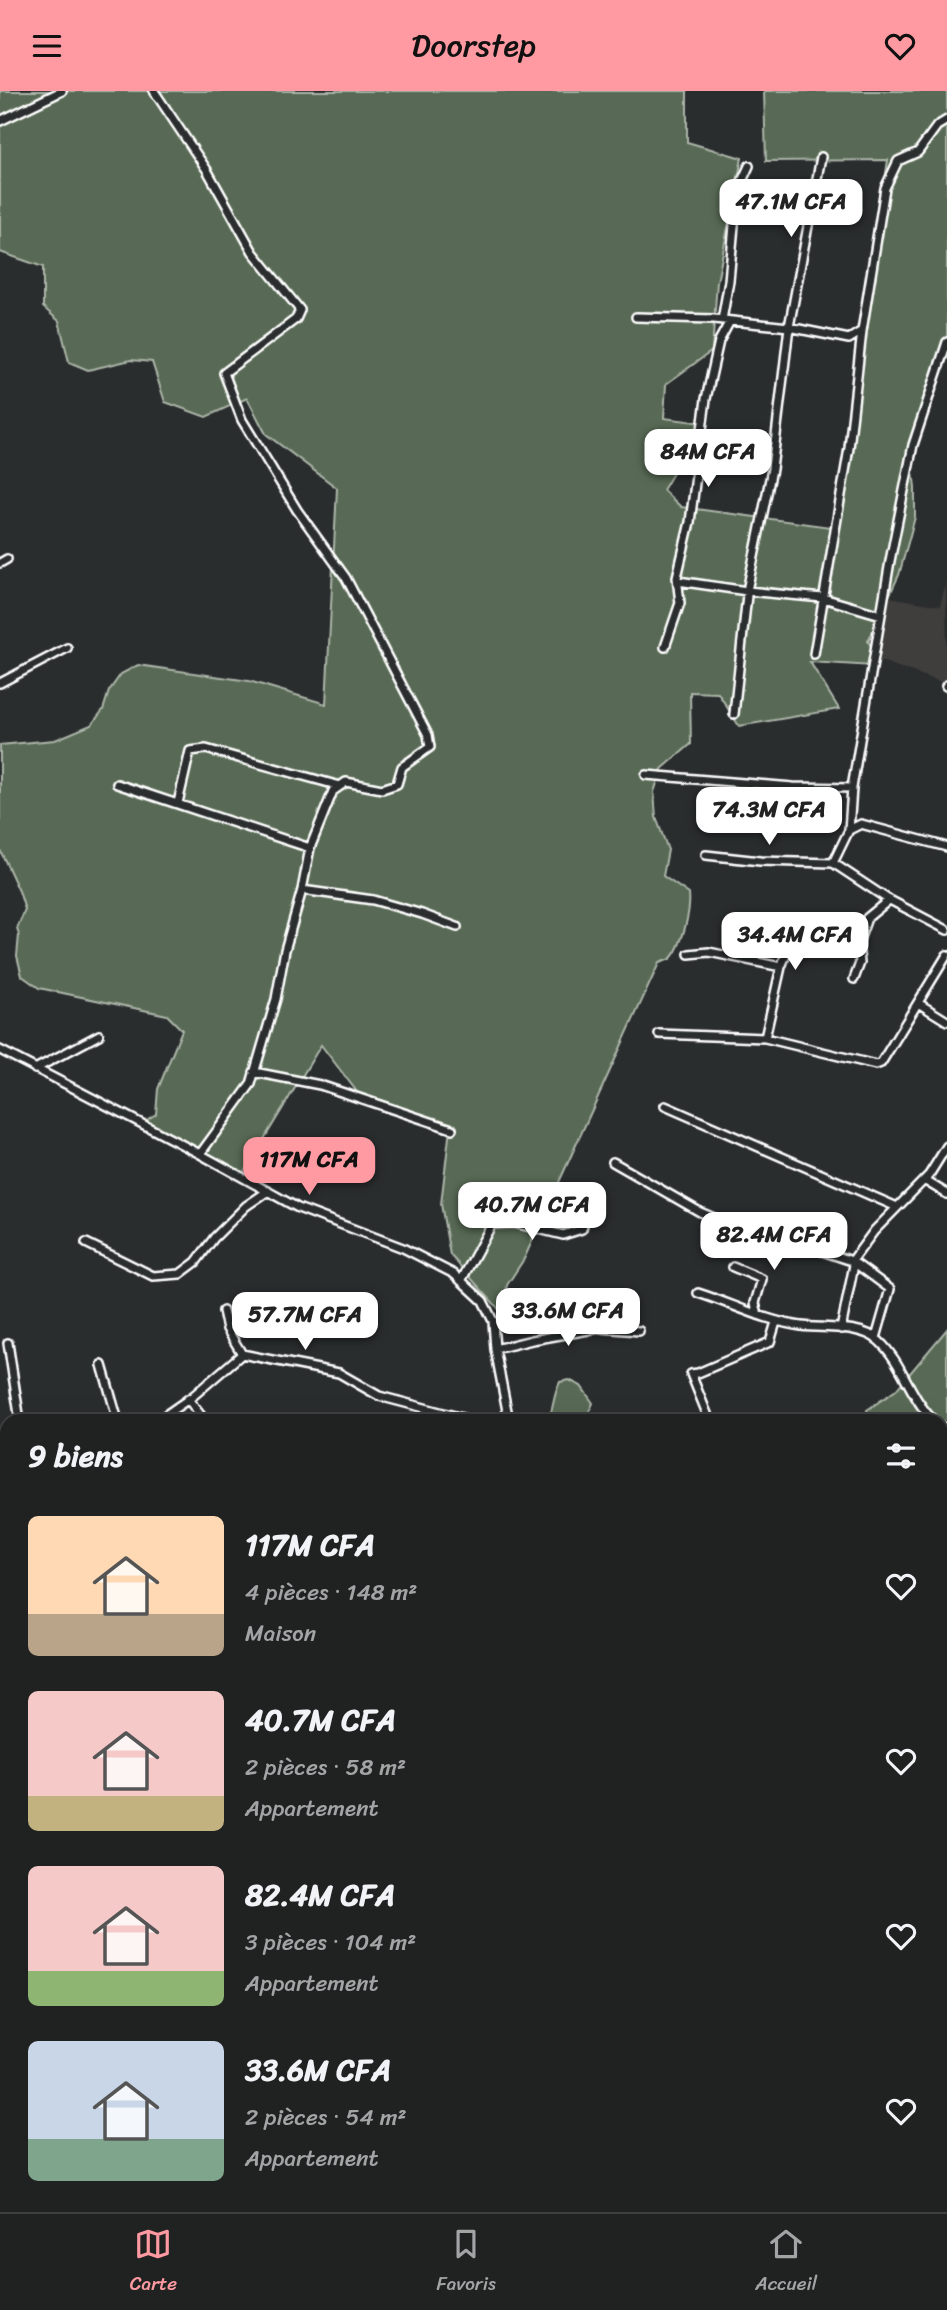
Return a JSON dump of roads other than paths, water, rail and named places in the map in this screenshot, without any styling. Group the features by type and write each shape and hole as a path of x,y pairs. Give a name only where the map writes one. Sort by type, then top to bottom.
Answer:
{"street":[{"path":"0,121 62,91"},
{"path":"154,91 207,170 253,252 300,310 296,319 224,373 242,420 297,510 346,578 428,735 430,747 402,767 397,784 382,789 346,782 333,791 310,848 276,999 251,1084 200,1153"},
{"path":"814,655 849,448 862,331 885,188 898,161 918,152 937,126 947,120"},
{"path":"734,714 747,591 772,469 789,327 821,157"},
{"path":"665,647 680,603 678,581 690,522 706,399 726,320 737,192 748,166"},
{"path":"636,317 726,320 789,327 849,339 862,331"},
{"path":"833,863 849,830 852,788 913,445 947,342"},
{"path":"678,581 747,591 823,597 881,615"},
{"path":"0,683 67,648"},
{"path":"178,803 190,751 206,750 341,786"},
{"path":"646,775 793,787 852,788"},
{"path":"117,784 310,848"},
{"path":"849,830 861,824 947,847"},
{"path":"706,855 760,861 833,863 889,900 947,930"},
{"path":"302,890 373,900 457,927"},
{"path":"854,979 860,963 858,943 867,918 889,900"},
{"path":"765,1038 781,967 794,935 807,928 858,943"},
{"path":"689,954 709,952 781,967"},
{"path":"659,1034 765,1038 876,1065 881,1063 947,955"},
{"path":"918,1003 947,1021"},
{"path":"35,1069 100,1035"},
{"path":"0,1050 299,1207 429,1260 454,1274 484,1301 493,1321 495,1349 508,1414"},
{"path":"254,1072 320,1085 452,1129"},
{"path":"664,1106 897,1207"},
{"path":"852,1261 874,1231 933,1171 947,1146"},
{"path":"613,1162 700,1212 771,1242 795,1242 852,1261 890,1289 876,1338"},
{"path":"924,1180 947,1194"},
{"path":"86,1243 153,1276 180,1274 195,1262 246,1206 268,1191"},
{"path":"461,1281 492,1224 514,1223 563,1235 582,1229 587,1211"},
{"path":"841,1329 854,1265 852,1261"},
{"path":"733,1267 762,1279 755,1303 758,1315"},
{"path":"698,1293 776,1322 861,1332 876,1338 928,1414"},
{"path":"223,1311 227,1329 242,1354 339,1373 379,1396 447,1414"},
{"path":"707,1414 691,1374 770,1342 776,1322"},
{"path":"495,1349 600,1328 639,1331"},
{"path":"8,1343 19,1414"},
{"path":"167,1414 242,1354"},
{"path":"103,1365 116,1414"},
{"path":"188,1399 200,1414"}]}
